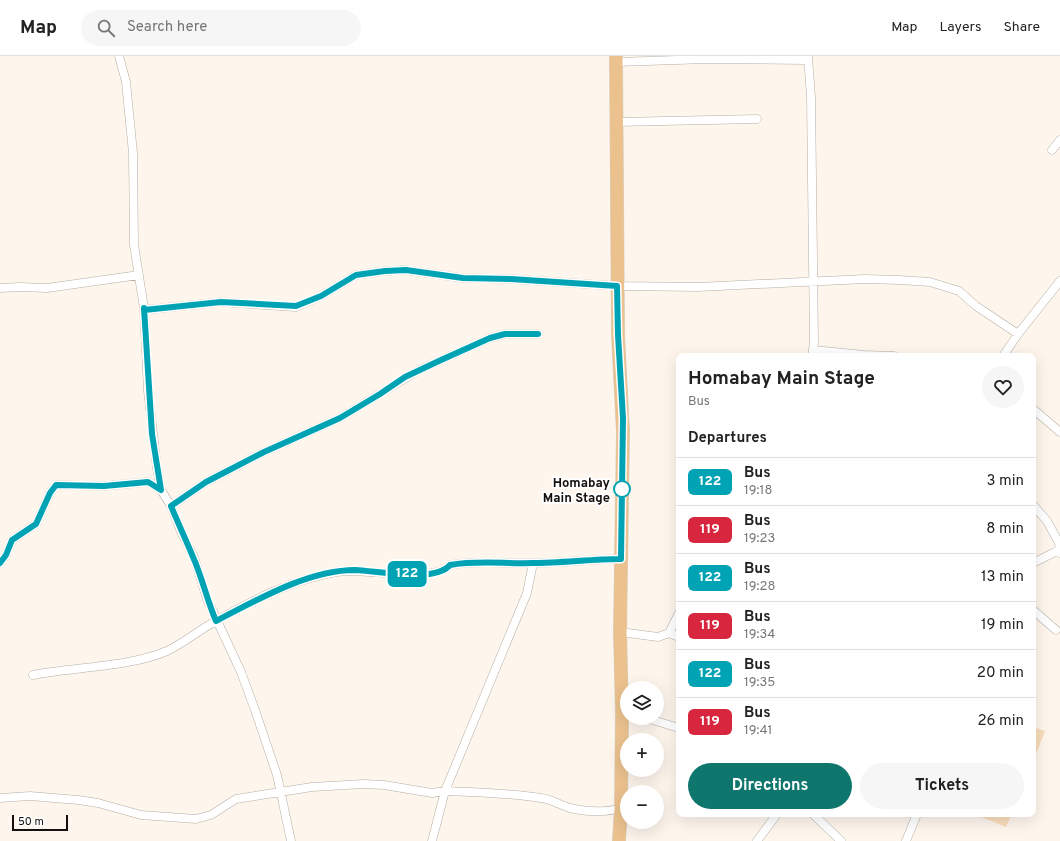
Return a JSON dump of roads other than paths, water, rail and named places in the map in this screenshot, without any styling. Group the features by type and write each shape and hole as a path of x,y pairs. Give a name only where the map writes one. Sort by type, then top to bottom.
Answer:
{"highway":[{"path":"616,59 617,286 618,335 623,418 620,632 623,681"},
{"path":"622,785 624,725"},
{"path":"619,841 620,824"}],"street":[{"path":"120,56 126,82 133,153 134,244 144,308 152,434 161,490 171,506 182,534 194,557 207,599 243,678 271,755 281,792 291,841"},
{"path":"616,59 808,58 811,97 813,282 812,353"},
{"path":"617,122 757,119"},
{"path":"1052,150 1060,140"},
{"path":"144,308 144,310 221,302 296,306 321,296 356,275 406,270 463,278 511,279 617,286 698,287 866,279 930,282 959,290 976,306 1018,334"},
{"path":"0,288 47,288 139,275"},
{"path":"1005,353 1018,334 1060,281"},
{"path":"171,506 206,482 264,452 340,418 405,377 431,364 490,338 505,334 538,334"},
{"path":"1036,412 1060,432"},
{"path":"0,563 6,555 12,540 36,524 50,493 56,485 104,486 148,482 161,490"},
{"path":"1036,508 1047,521 1059,547 1036,562"},
{"path":"34,675 143,659 172,648 216,621 275,591 336,572 354,570 426,575 446,570 450,565 469,562 532,564 596,559 621,559"},
{"path":"432,841 445,791 527,593 532,564"},
{"path":"1036,613 1056,630"},
{"path":"669,633 676,619"},
{"path":"620,632 658,636 669,633 676,636"},
{"path":"664,723 676,727"},
{"path":"0,798 30,796 78,800 98,803 142,815 196,819 210,816 236,799 312,787 363,784 384,785 432,793 445,791 543,798 570,808 588,811 606,812 620,808"},
{"path":"757,841 775,817"},
{"path":"816,817 841,841"},
{"path":"906,841 915,817"}],"place":[{"name":"Homabay Main Stage","path":"622,489"}]}
